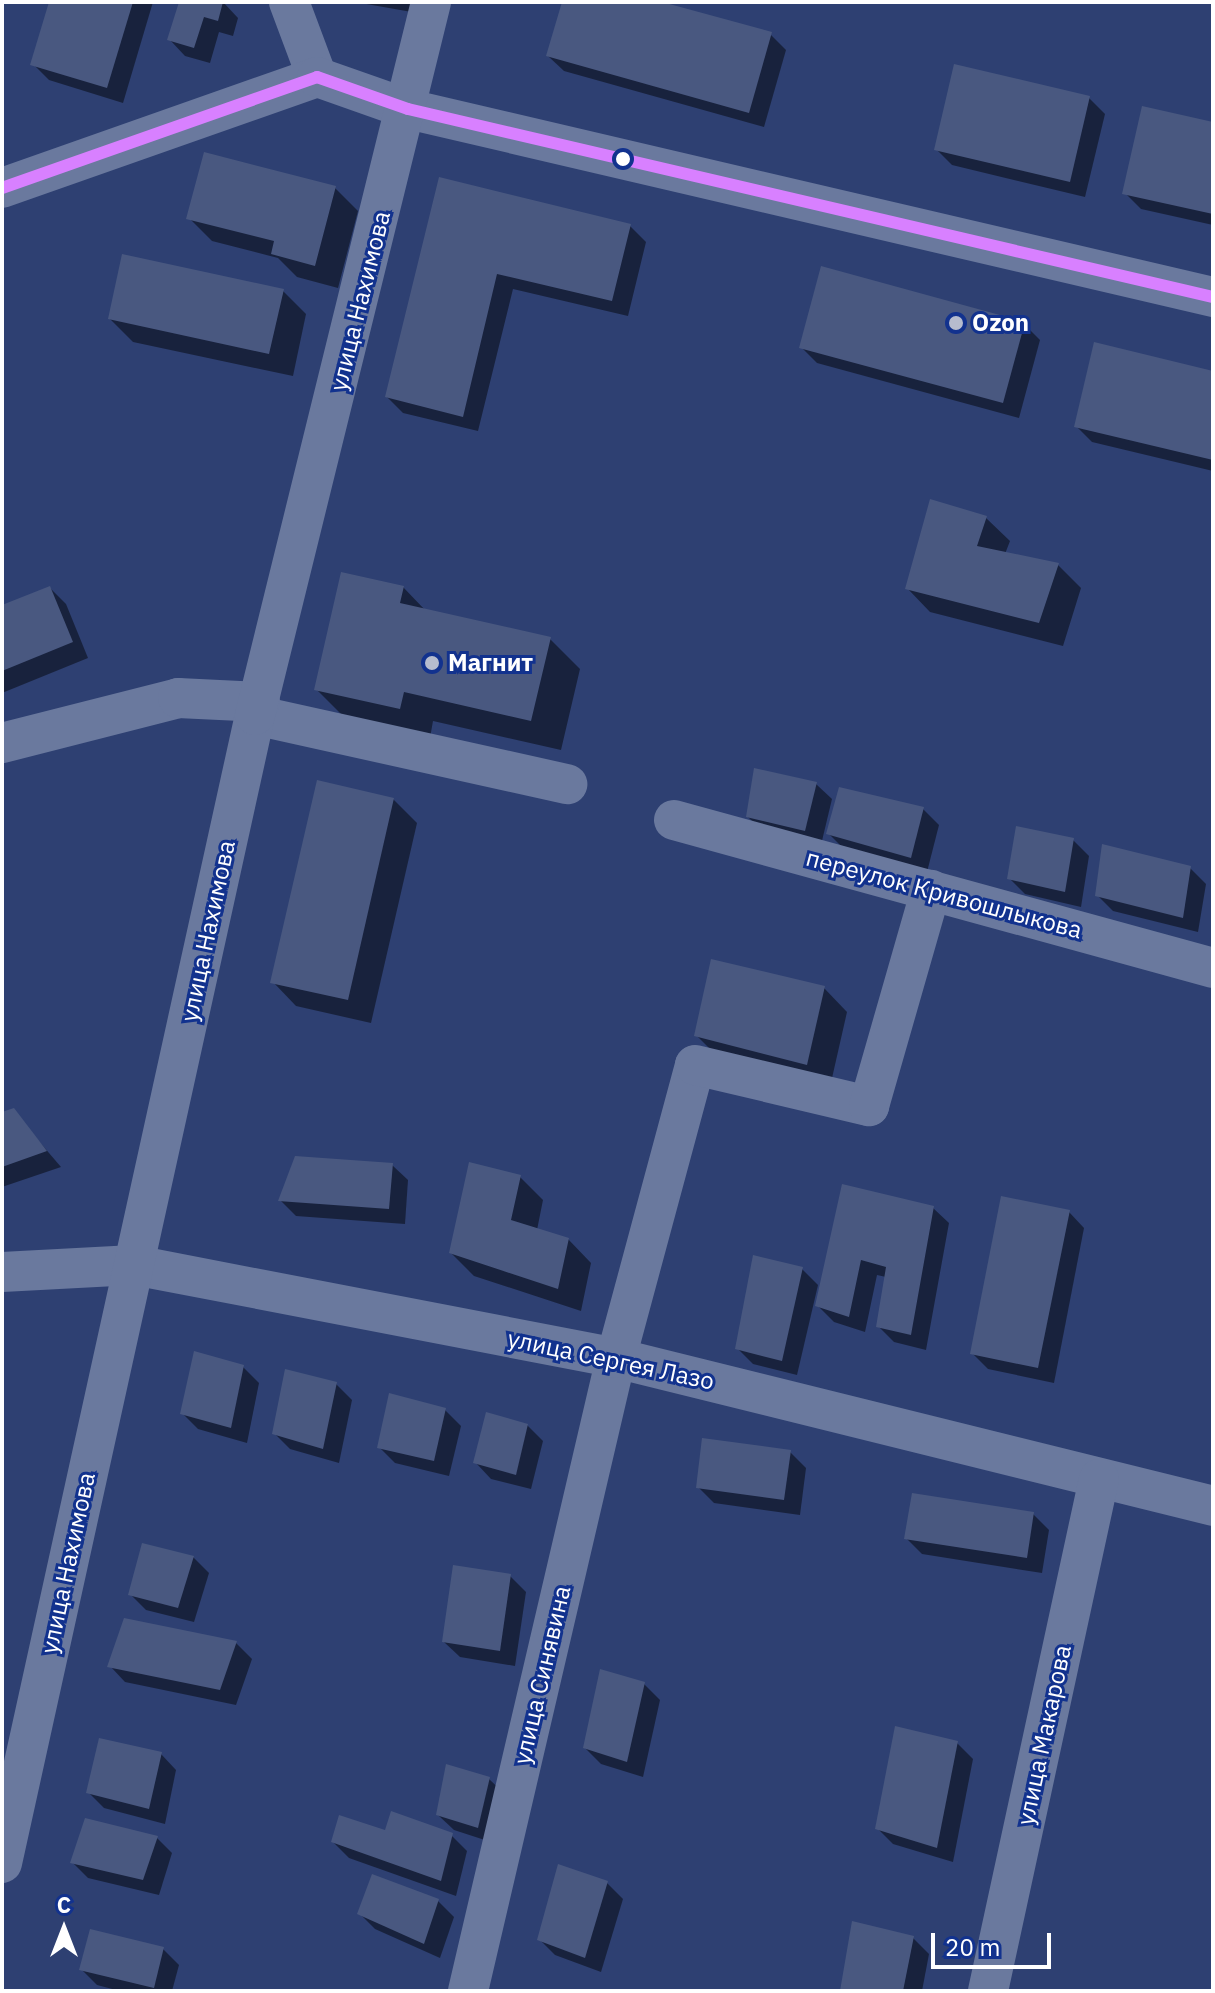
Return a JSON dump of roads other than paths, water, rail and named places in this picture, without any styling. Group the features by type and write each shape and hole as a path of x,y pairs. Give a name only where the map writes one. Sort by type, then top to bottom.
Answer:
{"street":[{"path":"289,2 317,77"},
{"name":"улица Нахимова","path":"2,1863 258,709 408,109 431,2"},
{"path":"2,188 317,77 408,109 1213,297"},
{"path":"2,743 178,698 258,709 567,784"},
{"name":"переулок Кривошлыкова","path":"674,820 1213,968"},
{"name":"улица Синявина","path":"468,1991 616,1358 695,1065 869,1106 931,890"},
{"name":"улица Сергея Лазо","path":"6,1274 134,1265 616,1358 1213,1506"},
{"name":"улица Макарова","path":"988,1991 1099,1479"}],"place":[{"name":"Ozon","path":"956,323"},
{"name":"Магнит","path":"432,663"}]}
